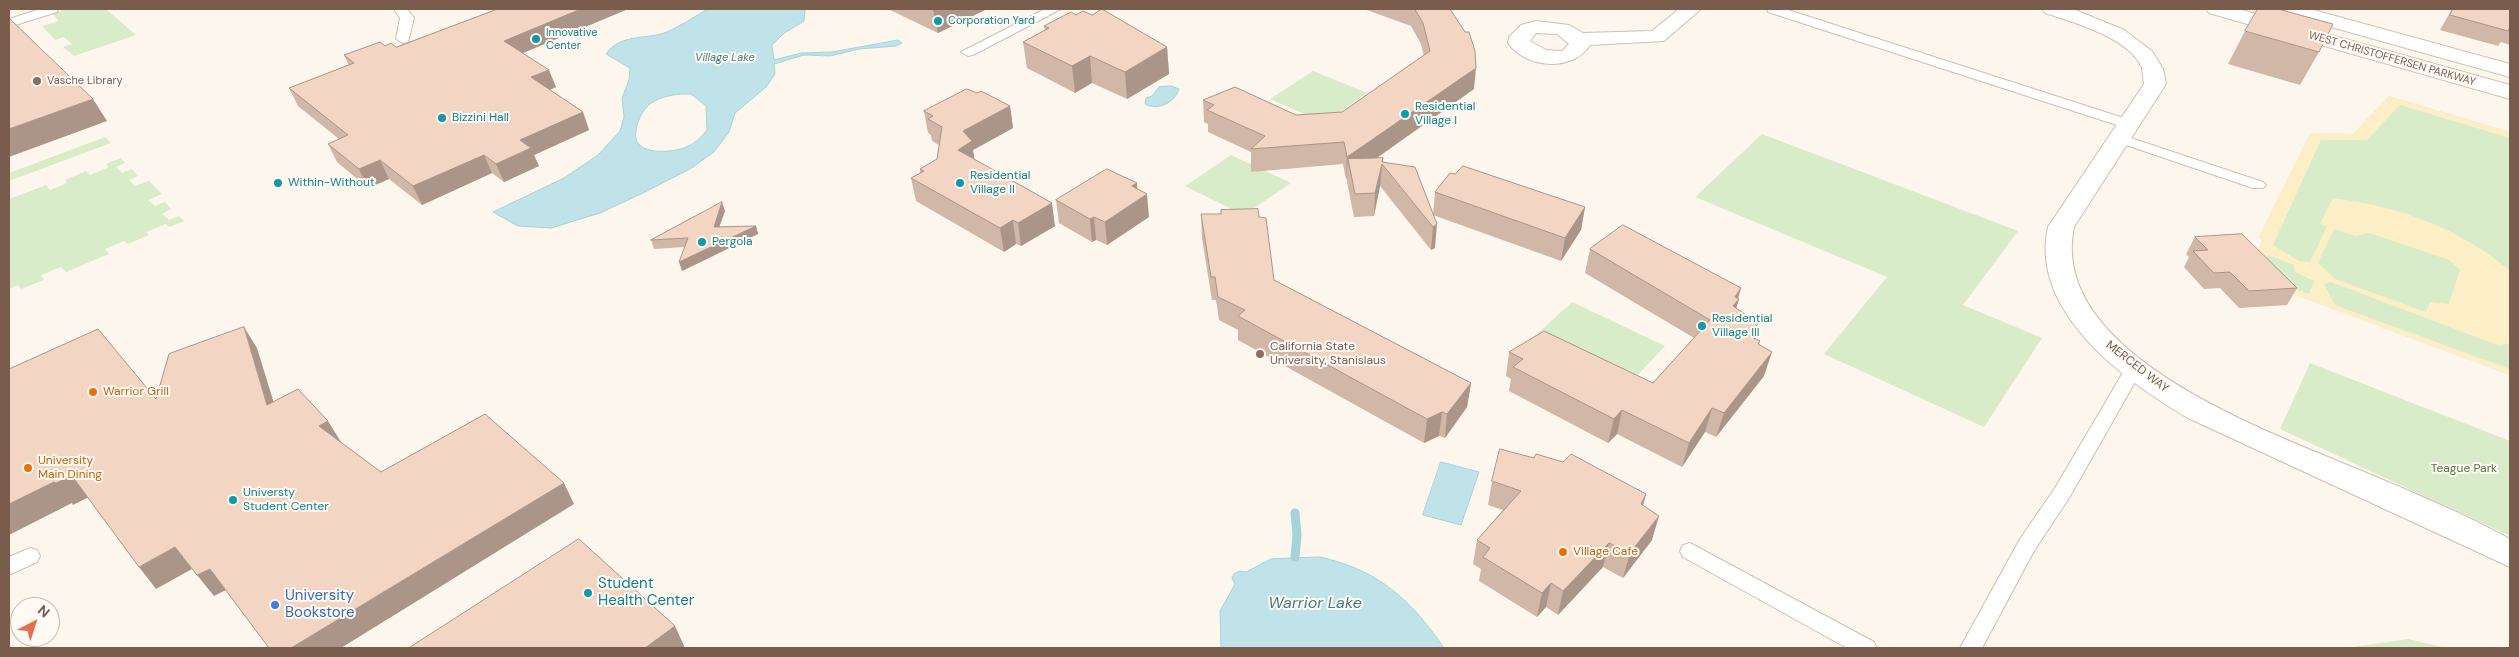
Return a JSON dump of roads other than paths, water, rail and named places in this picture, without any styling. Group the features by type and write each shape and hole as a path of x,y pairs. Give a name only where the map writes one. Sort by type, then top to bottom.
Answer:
{"street":[{"path":"1578,39 1657,37 1691,9"},
{"name":"MERCED WAY","path":"2052,9 2093,23 2122,37 2141,52 2153,67 2155,84 2061,227 2056,244 2057,263 2068,293 2082,316 2110,349 2161,388 2242,432 2475,535 2510,554"},
{"name":"WEST CHRISTOFFERSEN PARKWAY","path":"2216,9 2510,92"},
{"name":"WEST CHRISTOFFERSEN PARKWAY","path":"2286,9 2510,71"}],"lane":[{"path":"9,23 52,9"},
{"path":"400,9 407,18 403,39"},
{"path":"968,52 1055,9"},
{"path":"1773,9 2124,131 2258,185"},
{"path":"1971,648 2028,545 2062,493 2134,368"},
{"path":"1690,551 1866,648"},
{"path":"9,567 30,556"}],"water":[{"name":"Village Lake","path":"708,9 805,9 804,21 783,34 772,45 774,60 801,53 832,52 898,40 902,43 896,46 859,49 830,56 804,55 774,64 775,74 766,87 735,113 729,132 714,152 690,169 600,213 551,228 518,226 493,212 564,178 598,155 620,131 624,117 622,98 629,80 630,68 606,54 612,47 626,40 667,32","holes":["691,94 706,106 707,130 698,140 686,147 668,151 654,151 642,147 636,137 637,125 648,106 665,97"]},
{"path":"1171,86 1179,89 1170,102 1155,107 1145,104 1146,98 1152,96 1159,87"},
{"path":"1441,462 1479,472 1461,525 1423,515"},
{"name":"Warrior Lake","path":"1320,557 1360,570 1392,589 1419,615 1444,648 1221,648 1220,611 1235,584 1232,578 1234,574 1239,571 1246,572 1271,559"}],"waterway":[{"path":"1295,513 1297,535 1295,557"}],"place":[{"name":"Corporation Yard","path":"938,21"},
{"name":"Innovative Center","path":"536,39"},
{"name":"Vasche Library","path":"37,81"},
{"name":"Residential Village I","path":"1405,114"},
{"name":"Bizzini Hall","path":"442,118"},
{"name":"Within-Without","path":"278,183"},
{"name":"Residential Village II","path":"960,183"},
{"name":"Pergola","path":"702,242"},
{"name":"Residential Village III","path":"1702,326"},
{"name":"California State University, Stanislaus","path":"1260,354"},
{"name":"Warrior Grill","path":"93,392"},
{"name":"University Main Dining","path":"28,468"},
{"name":"Universty Student Center","path":"233,500"},
{"name":"Village Cafe","path":"1563,552"},
{"name":"Student Health Center","path":"588,593"},
{"name":"University Bookstore","path":"275,605"}],"park label":[{"name":"Teague Park","path":"2464,469"}]}
